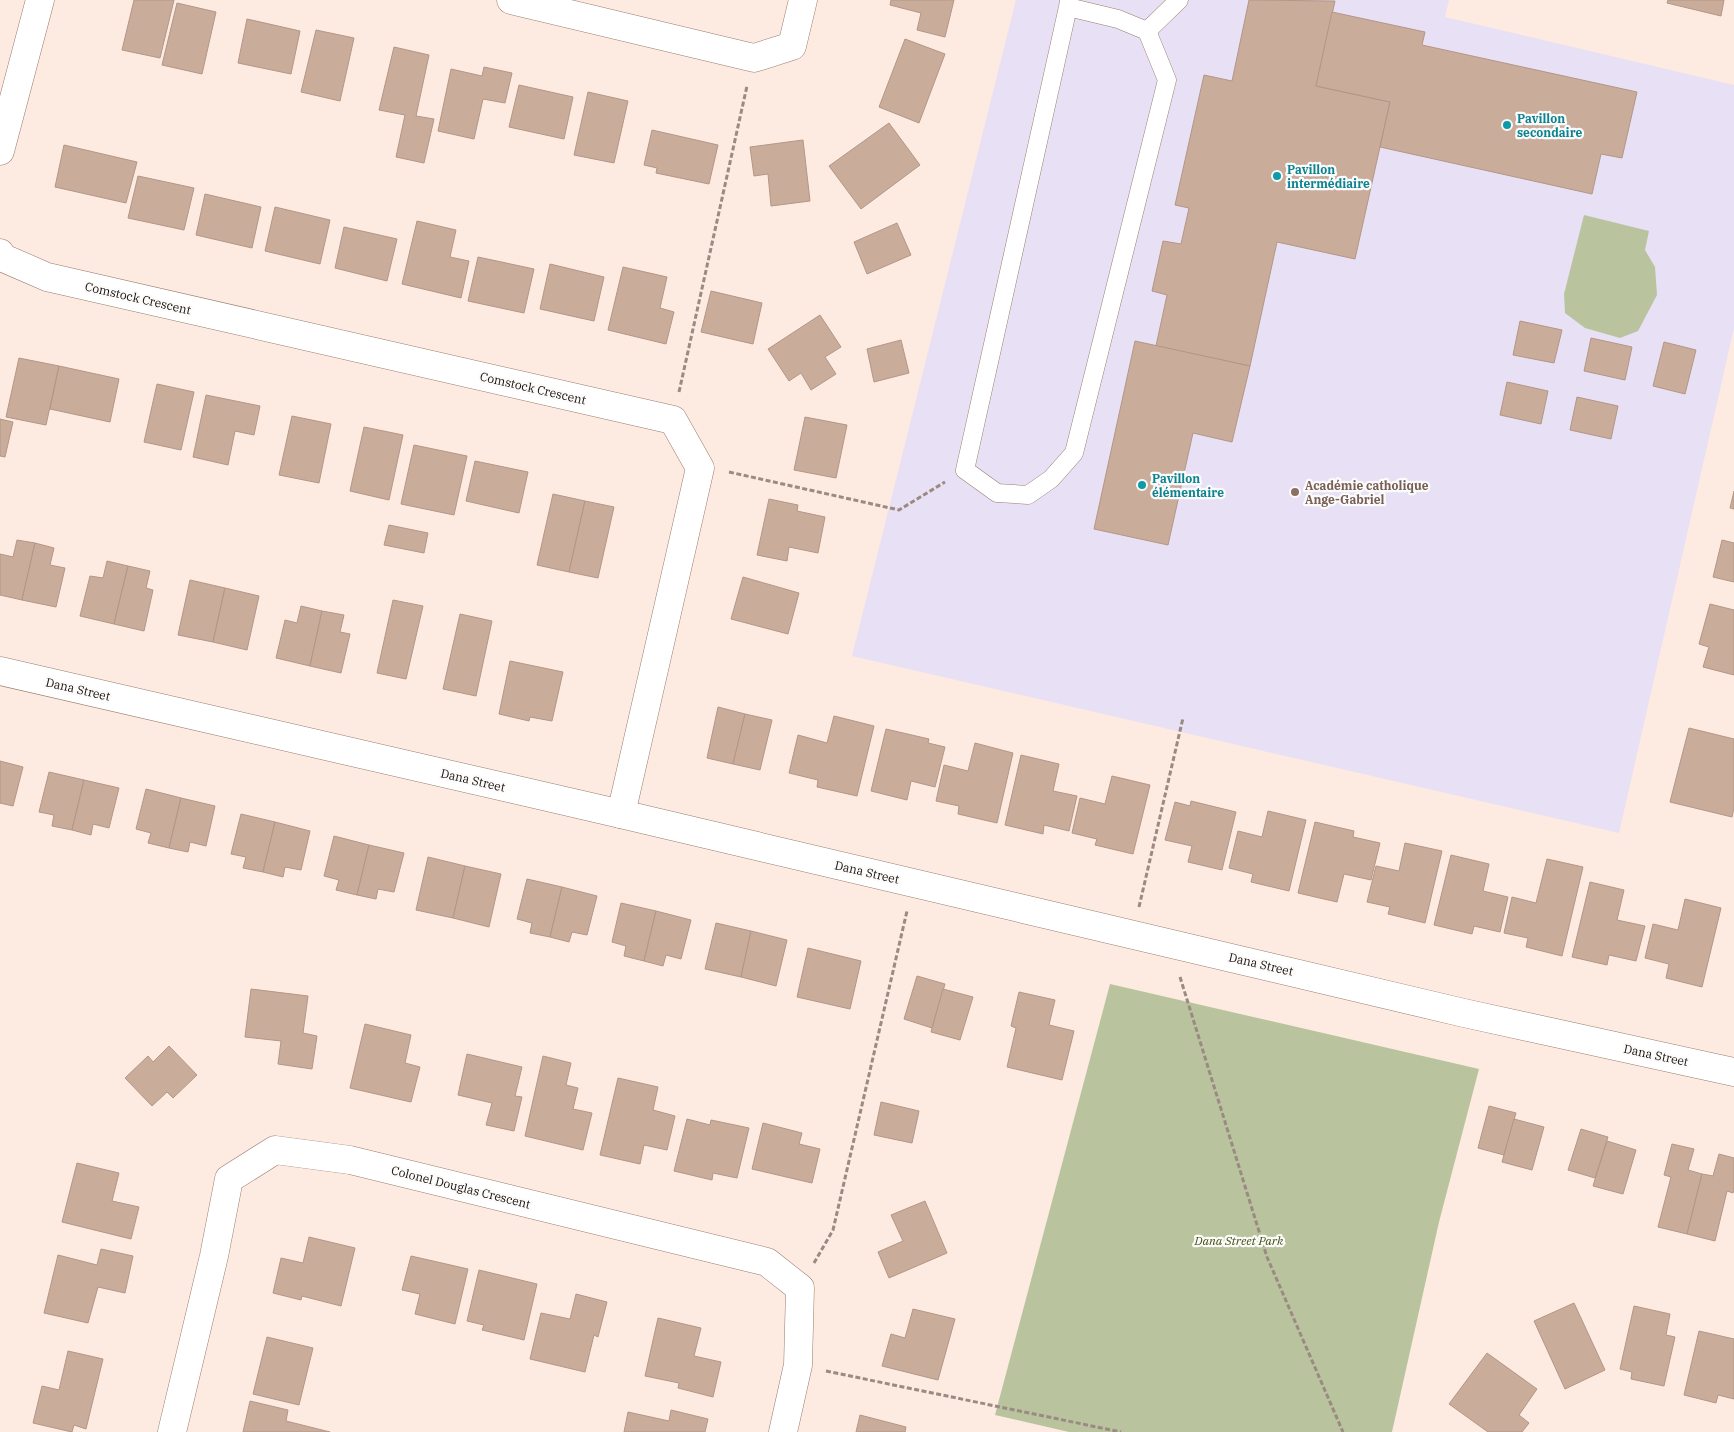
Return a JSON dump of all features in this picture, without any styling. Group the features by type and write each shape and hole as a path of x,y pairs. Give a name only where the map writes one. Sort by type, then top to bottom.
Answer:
{"street":[{"path":"0,151 40,0"},
{"path":"511,0 754,58 792,46 803,0"},
{"name":"Comstock Crescent","path":"0,253 1,257 48,277 673,420"},
{"path":"621,814 700,468 673,420"},
{"name":"Dana Street","path":"0,671 621,814 1464,1013 1734,1072"},
{"name":"Colonel Douglas Crescent","path":"172,1432 214,1256 229,1179 275,1150 350,1160 767,1262 800,1288"},
{"path":"783,1432 798,1365 800,1288"}],"lane":[{"path":"1148,31 1179,0"},
{"path":"1068,3 1148,31 1167,80 1074,453 1051,479 1028,495 997,493 965,470 1068,3"}],"path":[{"path":"673,420 754,58"},
{"path":"700,468 717,469 899,510 965,470"},
{"path":"1133,934 1183,718"},
{"path":"800,1288 833,1230 903,926 915,884"},
{"path":"1172,943 1183,991 1268,1257 1343,1432"},
{"path":"798,1365 1121,1432"}],"shaded area":[{"name":"Académie catholique Ange-Gabriel","path":"1016,0 1449,0 1445,17 1734,85 1734,328 1619,833 852,656"}],"green space":[{"path":"1584,215 1649,231 1645,250 1655,267 1657,295 1638,331 1620,338 1585,328 1565,313 1564,294"},
{"name":"Dana Street Park","path":"1110,984 1479,1069 1439,1222 1392,1432 1069,1432 995,1415"}],"building":[{"path":"134,0 174,0 160,58 122,50"},
{"path":"891,0 954,0 945,37 917,30 921,13 890,5"},
{"name":"Pavillon intermédiaire","path":"1249,0 1335,1 1316,86 1390,102 1355,259 1277,242 1250,366 1156,346 1167,295 1152,291 1163,241 1181,244 1189,208 1175,205 1204,75 1232,81"},
{"path":"1668,0 1724,0 1721,16 1667,3"},
{"path":"177,3 216,12 202,74 162,65"},
{"name":"Pavillon secondaire","path":"1332,12 1425,32 1422,45 1637,92 1622,158 1601,154 1592,194 1380,147 1390,102 1316,86"},
{"path":"247,19 300,31 291,74 238,63"},
{"path":"316,30 354,38 340,101 301,92"},
{"path":"905,39 945,54 919,123 879,107"},
{"path":"394,47 429,55 416,116 434,119 424,163 396,157 405,115 379,110"},
{"path":"484,67 512,73 505,103 483,99 474,139 438,131 451,69 482,76"},
{"path":"519,85 573,97 564,139 509,127"},
{"path":"588,92 628,101 614,163 574,155"},
{"path":"889,123 920,165 861,209 829,166"},
{"path":"652,130 718,145 709,184 656,173 657,168 644,165"},
{"path":"803,140 810,201 771,206 768,174 754,176 750,147"},
{"path":"64,145 137,162 126,203 55,187"},
{"path":"138,176 194,188 184,230 128,218"},
{"path":"205,194 261,207 252,248 196,235"},
{"path":"275,207 330,220 320,264 265,251"},
{"path":"417,221 456,230 450,257 469,261 461,298 402,284"},
{"path":"897,223 911,255 867,274 854,242"},
{"path":"344,227 397,239 387,281 335,268"},
{"path":"478,257 534,269 524,313 468,301"},
{"path":"550,264 604,277 594,321 540,309"},
{"path":"623,267 667,277 660,308 674,312 666,344 608,330"},
{"path":"711,291 762,303 753,344 701,332"},
{"path":"820,315 841,347 825,357 836,374 811,390 801,373 789,381 768,349"},
{"path":"1520,321 1562,330 1554,363 1513,355"},
{"path":"1591,338 1632,347 1625,380 1584,371"},
{"path":"901,340 909,373 874,382 867,349"},
{"name":"Pavillon élémentaire","path":"1135,341 1250,366 1232,442 1193,433 1168,545 1094,529"},
{"path":"1664,342 1696,350 1685,394 1653,386"},
{"path":"19,358 59,366 46,425 6,417"},
{"path":"59,366 119,379 110,422 50,409"},
{"path":"1507,382 1548,391 1541,424 1500,415"},
{"path":"157,384 194,392 181,450 144,442"},
{"path":"206,395 260,406 254,435 235,431 228,465 193,457"},
{"path":"1577,397 1618,406 1611,439 1570,430"},
{"path":"292,416 331,424 319,483 279,475"},
{"path":"805,417 847,425 836,478 794,470"},
{"path":"0,419 13,422 5,457 0,456"},
{"path":"364,427 403,435 389,500 350,491"},
{"path":"414,445 467,456 454,515 401,504"},
{"path":"475,461 528,472 519,513 466,501"},
{"path":"1734,491 1734,509 1730,508"},
{"path":"553,494 585,501 569,572 537,565"},
{"path":"769,499 798,505 797,511 825,517 818,553 789,547 787,561 757,555"},
{"path":"585,501 614,507 598,578 569,572"},
{"path":"389,525 428,533 424,553 384,545"},
{"path":"17,540 35,543 22,600 0,595 0,554 13,557"},
{"path":"1722,540 1734,543 1734,582 1713,577"},
{"path":"35,543 54,548 50,565 65,568 56,607 22,600"},
{"path":"107,561 128,566 114,624 80,616 90,576 103,578"},
{"path":"128,566 150,571 146,588 153,590 144,631 114,624"},
{"path":"743,577 799,593 788,634 731,619"},
{"path":"190,580 225,588 213,642 178,635"},
{"path":"225,588 259,596 247,650 213,642"},
{"path":"393,600 423,606 406,679 377,673"},
{"path":"1710,604 1734,610 1734,675 1703,667 1709,647 1699,644"},
{"path":"301,606 322,611 310,666 276,658 285,620 297,623"},
{"path":"322,611 344,615 340,632 350,634 341,673 310,666"},
{"path":"460,614 492,621 476,696 443,689"},
{"path":"510,661 563,672 552,721 530,717 529,721 499,714"},
{"path":"718,707 745,714 733,764 707,758"},
{"path":"745,714 772,720 760,770 733,764"},
{"path":"834,716 874,726 857,796 817,787 818,780 789,773 798,735 827,743"},
{"path":"1689,728 1734,739 1734,808 1732,817 1670,802"},
{"path":"886,729 929,739 928,743 945,747 935,787 911,781 907,800 871,791"},
{"path":"975,743 1013,753 997,823 958,814 959,806 936,801 944,765 968,771"},
{"path":"1021,755 1059,764 1053,791 1077,796 1069,831 1044,825 1043,834 1005,825"},
{"path":"0,761 23,767 13,806 0,803"},
{"path":"49,772 84,780 72,830 52,826 54,815 39,812"},
{"path":"1112,776 1150,785 1133,854 1095,845 1097,839 1072,833 1080,798 1105,804"},
{"path":"84,780 119,788 109,828 93,824 91,835 72,830"},
{"path":"146,789 181,798 169,848 148,843 151,833 136,829"},
{"path":"181,798 215,806 206,846 190,842 188,852 169,848"},
{"path":"1191,801 1236,812 1222,870 1188,862 1192,846 1165,840 1175,802 1190,806"},
{"path":"1268,811 1306,820 1289,891 1251,882 1253,874 1229,868 1238,831 1262,837"},
{"path":"241,814 275,822 263,872 243,868 246,857 231,854"},
{"path":"275,822 310,831 301,870 285,867 283,877 263,872"},
{"path":"1315,822 1354,831 1353,837 1380,843 1371,880 1344,874 1337,902 1298,893"},
{"path":"334,836 369,845 357,895 336,890 339,880 324,876"},
{"path":"1405,843 1442,851 1425,923 1388,914 1390,907 1367,902 1376,866 1399,871"},
{"path":"369,845 404,853 394,892 378,889 376,899 357,895"},
{"path":"1451,855 1489,864 1483,891 1508,897 1500,932 1474,926 1472,934 1434,925"},
{"path":"428,857 465,866 453,918 416,910"},
{"path":"1547,859 1583,867 1562,956 1526,947 1528,938 1504,933 1512,897 1536,903"},
{"path":"465,866 501,874 489,927 453,918"},
{"path":"527,879 562,887 550,937 530,933 532,923 517,919"},
{"path":"1590,882 1624,890 1617,920 1645,926 1636,961 1609,955 1607,965 1572,957"},
{"path":"562,887 597,896 587,935 572,932 569,942 550,937"},
{"path":"1685,899 1721,908 1702,987 1666,978 1669,964 1645,958 1653,924 1678,930"},
{"path":"621,903 656,911 644,961 624,956 626,946 612,942"},
{"path":"656,911 691,920 681,959 666,955 663,966 644,961"},
{"path":"716,923 751,931 741,977 705,969"},
{"path":"751,931 787,940 776,986 741,977"},
{"path":"808,948 861,961 850,1009 797,997"},
{"path":"917,976 945,984 932,1028 904,1019"},
{"path":"251,989 308,996 303,1033 317,1036 312,1069 278,1064 281,1041 245,1037"},
{"path":"943,989 973,997 960,1040 931,1032"},
{"path":"1019,992 1055,1000 1049,1025 1074,1031 1062,1080 1007,1067 1016,1028 1011,1026"},
{"path":"365,1024 411,1035 405,1063 420,1067 411,1102 350,1088"},
{"path":"169,1046 197,1075 173,1098 167,1092 152,1106 125,1078 148,1056 153,1062"},
{"path":"467,1054 522,1067 515,1096 522,1097 514,1131 486,1125 492,1103 458,1095"},
{"path":"543,1056 571,1063 566,1085 578,1088 573,1109 592,1113 583,1150 525,1136"},
{"path":"618,1078 658,1087 653,1110 675,1116 667,1150 644,1145 640,1164 600,1155"},
{"path":"881,1102 919,1111 912,1143 874,1135"},
{"path":"1489,1106 1516,1113 1504,1155 1478,1148"},
{"path":"687,1119 710,1125 711,1120 749,1128 737,1178 713,1173 712,1180 674,1171"},
{"path":"1514,1119 1544,1127 1532,1170 1502,1162"},
{"path":"763,1123 802,1133 799,1144 820,1149 812,1183 752,1169"},
{"path":"1581,1129 1608,1137 1595,1178 1568,1170"},
{"path":"1607,1141 1636,1150 1623,1194 1593,1186"},
{"path":"1672,1144 1694,1149 1688,1170 1702,1174 1687,1234 1658,1227 1671,1177 1664,1175"},
{"path":"1719,1154 1734,1158 1734,1190 1733,1193 1727,1191 1715,1241 1687,1234 1702,1174 1713,1176"},
{"path":"77,1163 119,1173 112,1201 139,1207 131,1239 62,1222"},
{"path":"925,1201 947,1253 889,1278 878,1252 903,1241 891,1215"},
{"path":"309,1237 355,1248 341,1306 302,1296 301,1300 273,1293 281,1258 303,1263"},
{"path":"101,1249 133,1256 125,1293 98,1287 88,1323 44,1313 58,1255 97,1265"},
{"path":"411,1256 468,1269 455,1324 415,1314 420,1294 402,1290"},
{"path":"479,1270 537,1284 524,1340 482,1330 484,1325 467,1321"},
{"path":"576,1294 607,1302 598,1337 594,1335 585,1372 530,1359 541,1313 570,1319"},
{"path":"1574,1303 1605,1370 1565,1389 1534,1321"},
{"path":"1634,1306 1670,1314 1666,1335 1675,1337 1664,1386 1631,1379 1632,1372 1620,1369"},
{"path":"913,1309 955,1319 938,1380 882,1366 891,1334 905,1338"},
{"path":"658,1318 701,1328 694,1356 721,1362 713,1397 678,1388 679,1383 645,1376"},
{"path":"1699,1331 1734,1339 1734,1399 1718,1395 1716,1403 1684,1395"},
{"path":"267,1337 313,1348 299,1405 253,1394"},
{"path":"68,1351 103,1359 86,1429 74,1425 72,1432 33,1423 42,1386 59,1390"},
{"path":"1487,1353 1537,1389 1519,1415 1529,1423 1522,1432 1488,1432 1449,1404"},
{"path":"250,1401 288,1410 286,1421 330,1432 243,1432"},
{"path":"671,1410 708,1419 705,1432 624,1432 628,1412 669,1421"},
{"path":"860,1415 906,1427 905,1432 856,1432"}],"place":[{"name":"Pavillon secondaire","path":"1507,125"},
{"name":"Pavillon intermédiaire","path":"1277,176"},
{"name":"Pavillon élémentaire","path":"1142,485"},
{"name":"Académie catholique Ange-Gabriel","path":"1295,492"}]}
